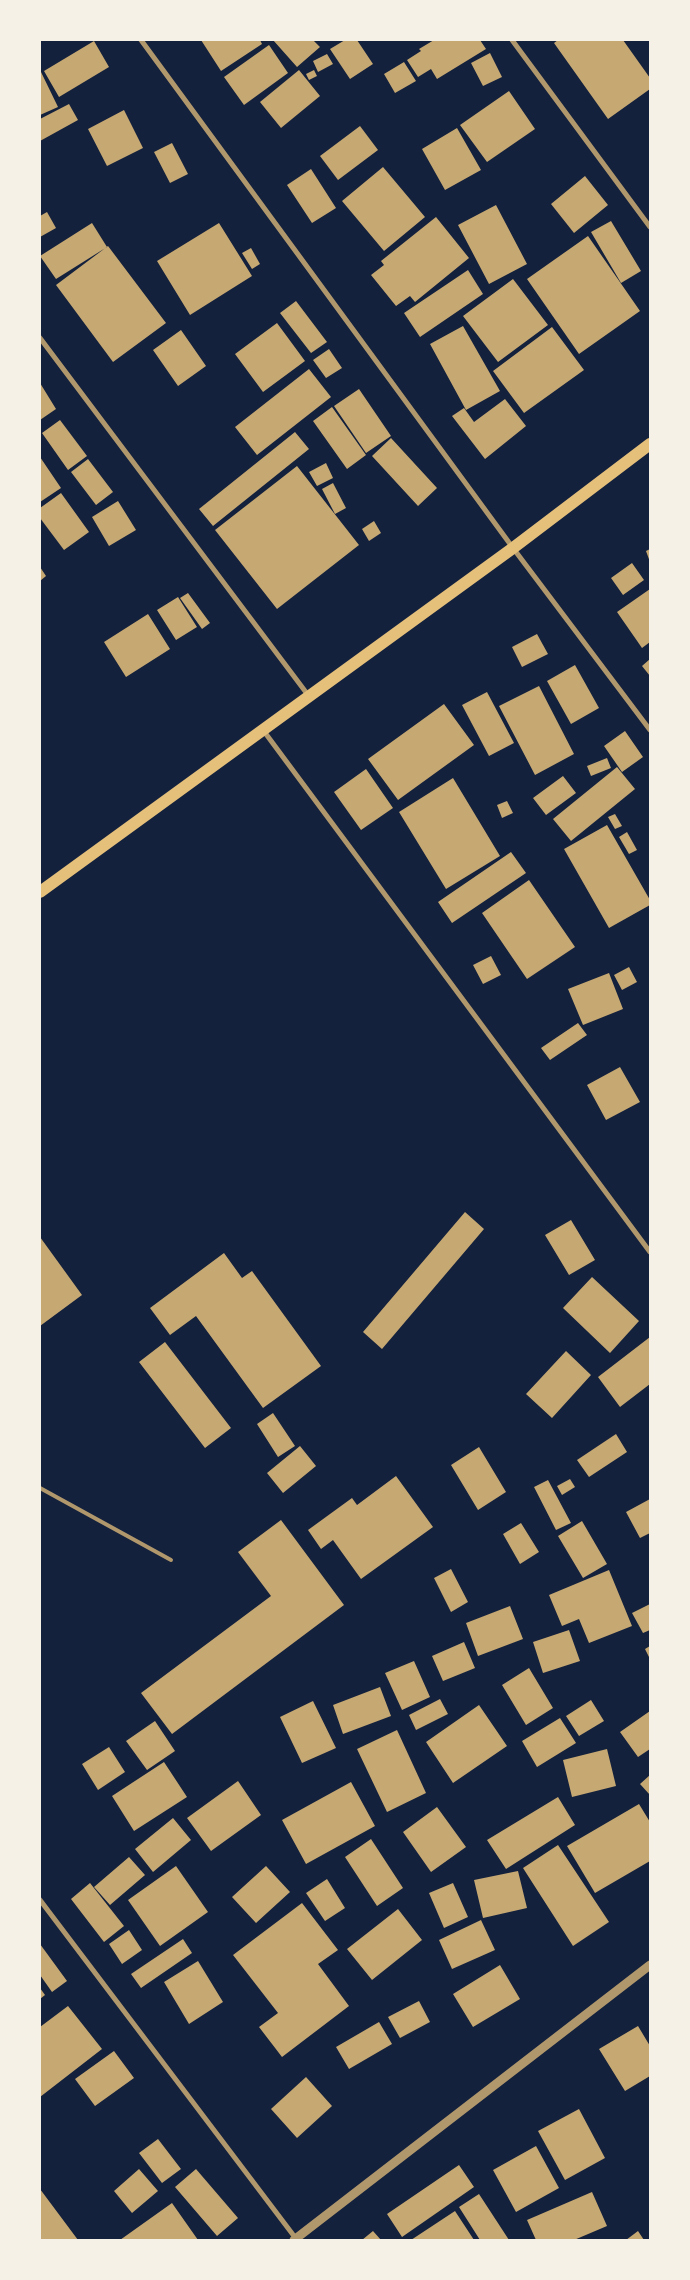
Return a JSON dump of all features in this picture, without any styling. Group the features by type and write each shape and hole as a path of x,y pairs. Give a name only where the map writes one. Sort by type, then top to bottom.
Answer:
{"main road":[{"path":"40,892 263,730 308,695 513,548 650,444"}],"street":[{"path":"141,40 513,548 650,730"},
{"path":"512,40 650,226"},
{"path":"40,338 308,695"},
{"path":"263,730 650,1252"},
{"path":"40,1900 296,2239 650,1965"}],"lane":[{"path":"40,1488 171,1560"}],"building":[{"path":"201,40 260,40 262,44 221,71"},
{"path":"273,40 313,40 320,47 297,67"},
{"path":"345,40 357,40 373,64 350,79 330,49"},
{"path":"434,40 480,40 486,49 437,79 431,69 418,77 407,60 421,51 419,49"},
{"path":"558,40 623,40 650,78 650,89 608,119 554,43"},
{"path":"94,41 109,67 59,97 44,71"},
{"path":"269,45 288,73 244,105 224,77"},
{"path":"490,53 502,77 483,86 471,63"},
{"path":"327,54 333,64 318,72 313,61"},
{"path":"404,62 416,81 395,93 384,74"},
{"path":"299,70 320,96 281,128 260,102"},
{"path":"314,70 317,76 309,80 306,74"},
{"path":"40,73 58,107 40,115"},
{"path":"509,91 535,129 487,162 460,125"},
{"path":"69,104 78,120 40,141 40,119"},
{"path":"124,110 143,148 107,166 88,129"},
{"path":"360,126 378,150 338,180 320,156"},
{"path":"457,128 481,170 445,190 422,149"},
{"path":"172,143 188,174 170,183 154,152"},
{"path":"383,167 425,217 384,251 342,201"},
{"path":"311,169 336,208 312,223 287,185"},
{"path":"585,176 608,205 574,233 551,204"},
{"path":"496,205 527,264 489,284 458,225"},
{"path":"47,212 56,228 40,237 40,216"},
{"path":"436,217 469,258 415,302 410,296 396,306 371,275 384,265 381,261"},
{"path":"611,221 641,271 621,283 591,232"},
{"path":"92,223 107,247 56,279 40,256"},
{"path":"219,223 252,276 190,315 157,261"},
{"path":"588,236 640,311 579,354 527,279"},
{"path":"108,246 166,323 113,362 56,285"},
{"path":"251,248 260,264 252,269 242,253"},
{"path":"468,270 483,294 420,337 404,313"},
{"path":"513,279 548,325 498,362 463,316"},
{"path":"296,301 327,342 311,353 280,313"},
{"path":"277,323 305,361 263,392 235,354"},
{"path":"463,326 500,391 466,410 430,344"},
{"path":"552,327 584,370 524,413 493,371"},
{"path":"181,330 206,366 178,386 153,350"},
{"path":"329,349 342,368 326,378 313,360"},
{"path":"309,369 331,397 257,455 235,427"},
{"path":"40,383 56,409 40,420"},
{"path":"359,389 391,436 366,453 334,406"},
{"path":"505,399 526,426 485,459 452,416 464,408 474,422"},
{"path":"332,407 366,455 347,469 313,421"},
{"path":"60,420 87,456 68,470 42,433"},
{"path":"295,432 309,449 213,526 199,509"},
{"path":"391,438 437,488 418,506 372,456"},
{"path":"40,457 61,488 40,502"},
{"path":"88,459 113,492 96,505 71,472"},
{"path":"326,463 333,478 317,486 309,472"},
{"path":"297,466 359,545 277,609 215,530"},
{"path":"333,483 346,508 335,514 322,489"},
{"path":"61,493 89,532 64,550 40,518 40,508"},
{"path":"118,501 136,530 109,546 92,517"},
{"path":"374,521 381,533 369,541 362,529"},
{"path":"650,549 650,562 646,551"},
{"path":"632,563 644,580 623,595 611,578"},
{"path":"40,567 46,576 40,581"},
{"path":"650,589 650,642 642,648 617,612"},
{"path":"188,593 210,623 202,629 180,598"},
{"path":"178,597 197,627 176,640 157,610"},
{"path":"148,614 170,649 126,677 104,642"},
{"path":"537,634 548,654 522,667 512,647"},
{"path":"650,659 650,676 642,666"},
{"path":"575,665 599,708 571,724 547,681"},
{"path":"539,686 574,754 535,775 499,706"},
{"path":"487,692 514,743 489,756 462,705"},
{"path":"444,704 474,745 398,800 368,759"},
{"path":"625,731 643,757 622,772 604,746"},
{"path":"607,758 611,768 591,776 587,766"},
{"path":"617,767 635,789 571,841 553,819"},
{"path":"366,769 393,808 361,830 334,792"},
{"path":"563,776 576,793 546,815 533,798"},
{"path":"453,778 500,856 446,889 399,812"},
{"path":"507,801 513,813 502,818 497,805"},
{"path":"615,814 622,826 615,829 608,817"},
{"path":"607,825 650,900 650,905 609,928 564,849"},
{"path":"627,832 637,850 629,854 619,837"},
{"path":"511,852 526,873 452,923 438,902"},
{"path":"529,880 575,947 527,979 482,913"},
{"path":"491,956 501,975 483,984 473,965"},
{"path":"629,967 637,982 622,990 614,975"},
{"path":"609,973 623,1009 583,1025 568,989"},
{"path":"578,1023 587,1035 550,1060 541,1048"},
{"path":"620,1067 640,1102 606,1120 587,1085"},
{"path":"465,1212 484,1229 382,1349 363,1332"},
{"path":"571,1220 595,1260 569,1275 545,1235"},
{"path":"40,1237 82,1295 40,1326"},
{"path":"224,1253 242,1278 252,1271 321,1366 263,1408 196,1316 170,1335 150,1308"},
{"path":"592,1277 639,1321 610,1353 563,1308"},
{"path":"650,1337 650,1384 620,1407 598,1377"},
{"path":"165,1342 231,1428 205,1448 139,1362"},
{"path":"566,1351 591,1375 552,1418 526,1394"},
{"path":"273,1413 295,1446 278,1457 257,1424"},
{"path":"616,1434 627,1452 589,1477 577,1460"},
{"path":"300,1446 316,1466 283,1493 267,1473"},
{"path":"479,1447 506,1492 478,1510 451,1465"},
{"path":"396,1476 433,1527 361,1579 333,1540 321,1549 308,1530 352,1498 357,1505"},
{"path":"570,1479 575,1487 562,1495 557,1486"},
{"path":"548,1480 571,1523 556,1530 534,1487"},
{"path":"650,1499 650,1533 640,1538 626,1512"},
{"path":"281,1520 344,1605 172,1734 141,1693 271,1596 238,1552"},
{"path":"582,1521 607,1564 583,1578 558,1536"},
{"path":"521,1523 539,1552 520,1564 503,1534"},
{"path":"451,1569 468,1602 451,1612 434,1578"},
{"path":"609,1570 632,1626 589,1643 579,1619 562,1626 549,1595"},
{"path":"650,1604 650,1630 643,1633 632,1613"},
{"path":"510,1606 523,1639 478,1656 466,1623"},
{"path":"569,1630 580,1661 543,1673 533,1642"},
{"path":"464,1642 475,1668 443,1681 432,1656"},
{"path":"650,1646 650,1659 645,1649"},
{"path":"414,1661 430,1697 402,1710 385,1673"},
{"path":"529,1668 553,1708 526,1725 502,1685"},
{"path":"380,1687 391,1716 343,1734 333,1705"},
{"path":"440,1699 448,1714 416,1730 409,1715"},
{"path":"591,1700 604,1721 579,1736 566,1716"},
{"path":"313,1701 336,1748 302,1763 280,1717"},
{"path":"479,1705 507,1746 453,1783 426,1742"},
{"path":"650,1711 650,1749 638,1757 620,1732"},
{"path":"560,1718 576,1743 537,1767 522,1741"},
{"path":"155,1721 175,1751 147,1770 126,1741"},
{"path":"397,1730 426,1793 387,1812 357,1749"},
{"path":"109,1747 125,1772 98,1790 82,1764"},
{"path":"607,1749 616,1786 572,1797 563,1760"},
{"path":"164,1762 187,1797 134,1831 112,1796"},
{"path":"650,1775 650,1795 640,1784"},
{"path":"238,1781 261,1815 211,1851 187,1818"},
{"path":"351,1782 375,1826 306,1864 282,1820"},
{"path":"558,1797 575,1825 506,1869 487,1840"},
{"path":"639,1804 650,1822 650,1861 595,1893 567,1846"},
{"path":"437,1807 466,1847 431,1872 403,1832"},
{"path":"173,1818 191,1840 153,1872 135,1849"},
{"path":"371,1839 403,1888 377,1906 345,1857"},
{"path":"558,1845 609,1922 573,1946 523,1868"},
{"path":"129,1857 145,1875 110,1905 94,1887"},
{"path":"176,1866 208,1912 160,1946 128,1900"},
{"path":"266,1866 290,1892 256,1923 232,1897"},
{"path":"518,1871 527,1908 483,1918 474,1880"},
{"path":"327,1879 345,1908 325,1921 306,1893"},
{"path":"90,1883 124,1926 104,1942 71,1899"},
{"path":"453,1883 468,1917 444,1928 429,1893"},
{"path":"302,1903 338,1950 318,1964 349,2006 282,2057 259,2027 278,2013 233,1955"},
{"path":"398,1909 422,1940 372,1980 347,1949"},
{"path":"481,1920 495,1950 452,1969 439,1940"},
{"path":"129,1930 142,1950 122,1964 109,1944"},
{"path":"183,1939 192,1953 141,1988 131,1974"},
{"path":"40,1944 67,1981 52,1992 40,1975"},
{"path":"198,1961 223,2002 189,2024 164,1982"},
{"path":"500,1965 520,1999 473,2027 453,1994"},
{"path":"40,1988 45,1995 40,1999"},
{"path":"419,2001 430,2022 400,2038 388,2017"},
{"path":"68,2006 102,2049 40,2097 40,2027"},
{"path":"379,2022 392,2044 349,2069 336,2047"},
{"path":"638,2026 650,2046 650,2076 625,2091 599,2049"},
{"path":"114,2051 134,2078 95,2106 75,2079"},
{"path":"306,2077 332,2106 297,2138 271,2109"},
{"path":"579,2109 605,2158 565,2180 538,2131"},
{"path":"158,2139 181,2169 162,2183 139,2153"},
{"path":"536,2146 559,2188 516,2212 493,2170"},
{"path":"459,2165 474,2187 402,2237 387,2214"},
{"path":"139,2169 158,2191 132,2213 114,2191"},
{"path":"196,2169 238,2218 217,2236 175,2187"},
{"path":"40,2189 78,2240 40,2240"},
{"path":"592,2192 607,2226 574,2240 536,2240 527,2220"},
{"path":"479,2194 509,2240 480,2240 459,2207"},
{"path":"172,2203 198,2240 120,2240"},
{"path":"455,2211 474,2240 411,2240"},
{"path":"373,2231 381,2240 362,2240"},
{"path":"638,2231 644,2240 626,2240"}]}
